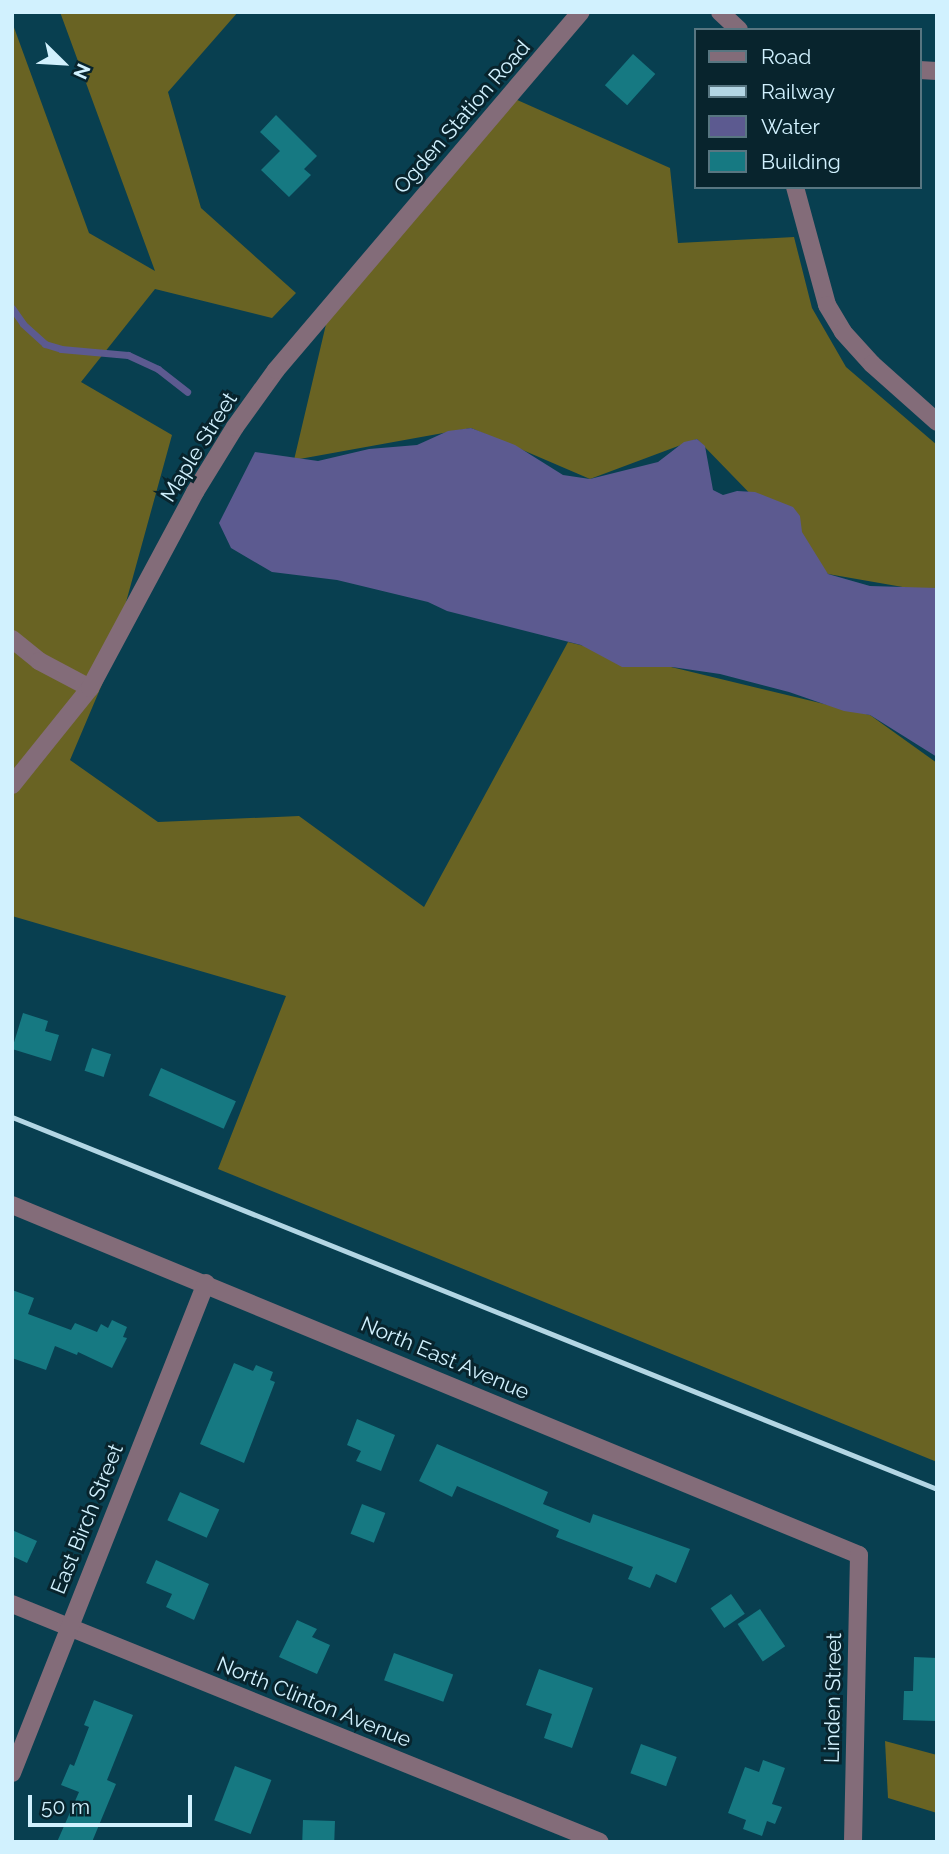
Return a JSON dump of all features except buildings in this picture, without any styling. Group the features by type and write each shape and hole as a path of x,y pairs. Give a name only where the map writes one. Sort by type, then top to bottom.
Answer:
{"street":[{"name":"Ogden Station Road","path":"377,251 581,12"},
{"path":"720,12 737,28"},
{"path":"796,189 827,305 843,332 872,364 937,422"},
{"name":"Maple Street","path":"12,785 90,688 195,492 234,427 276,370 377,251"},
{"path":"12,639 39,661 90,688"},
{"name":"North East Avenue","path":"12,1205 859,1555"},
{"name":"East Birch Street","path":"12,1773 206,1283"},
{"name":"Linden Street","path":"853,1842 859,1555"},
{"name":"North Clinton Avenue","path":"12,1604 600,1842"}],"shaded area":[{"path":"60,12 238,12 168,92 201,208 296,293 272,318 155,289 81,382 172,435 106,675 70,760 158,822 299,816 424,907 568,642 870,715 937,763 937,1462 218,1169 286,996 12,916 12,22 89,233 155,271"},
{"path":"515,99 670,168 678,243 794,237 812,308 846,367 937,445 937,593 828,574 697,439 590,479 471,428 294,460 327,320"},
{"path":"885,1741 937,1755 937,1813 888,1798"}],"water":[{"path":"471,428 515,445 563,475 590,479 658,462 684,442 697,439 705,446 713,490 723,495 737,491 755,492 793,507 800,516 802,532 828,574 870,586 937,588 937,757 870,715 844,711 789,692 720,674 672,667 622,667 581,645 447,611 428,602 337,580 272,572 231,548 219,523 255,452 318,461 369,449 417,445 448,431"}],"waterway":[{"path":"12,308 23,324 45,344 61,349 128,355 158,369 187,392"}],"railway":[{"path":"12,1117 937,1489"}]}
